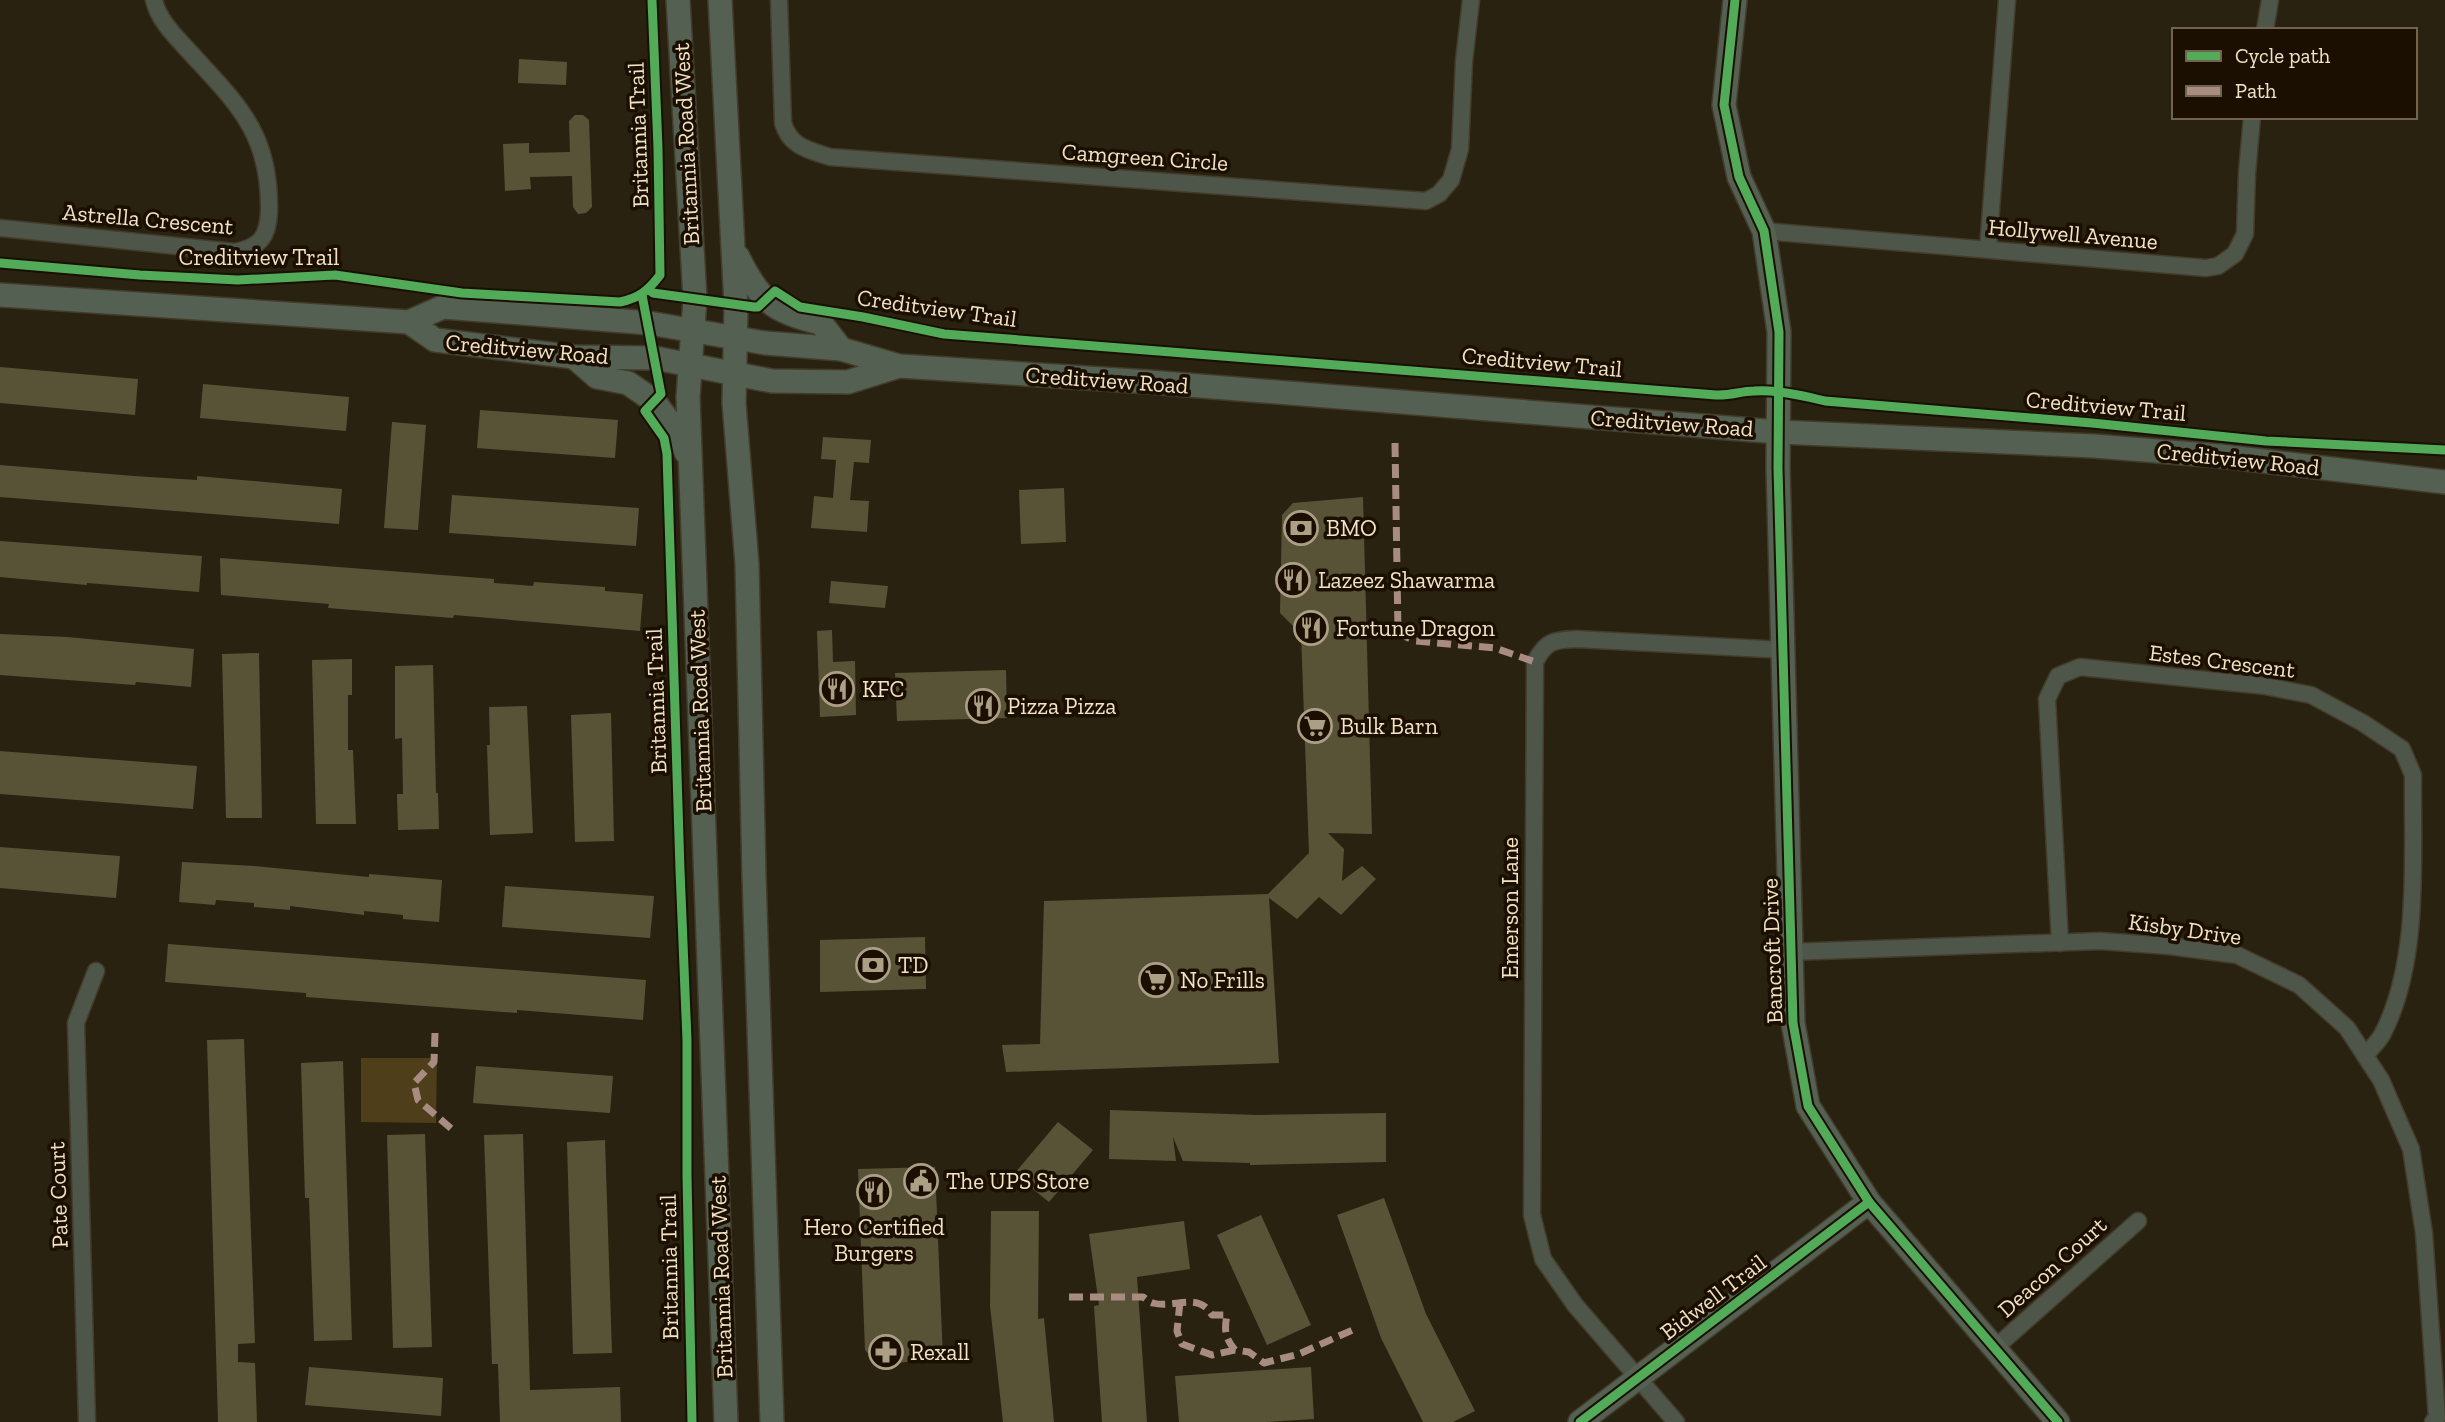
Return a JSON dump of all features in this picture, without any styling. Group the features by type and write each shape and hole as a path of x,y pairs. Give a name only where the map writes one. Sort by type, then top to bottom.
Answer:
{"main road":[{"name":"Britannia Road West","path":"678,0 695,299 688,397 726,1422"},
{"name":"Britannia Road West","path":"720,0 734,247 734,403 747,564 754,888 772,1422"},
{"name":"Bancroft Drive","path":"1735,0 1724,105 1739,177 1764,231 1778,319 1790,951 1793,1023 1808,1106 1869,1202 2058,1422"},
{"path":"734,247 748,277 766,300 793,317 821,323 841,349"},
{"name":"Creditview Road","path":"0,295 409,322 443,307 649,323 735,338 841,349 899,366 1779,432 2094,446 2220,456 2445,482"},
{"name":"Creditview Road","path":"409,322 435,340 575,357 655,358 772,380 848,382 899,366"},
{"path":"575,357 597,377 628,383 654,401 677,432 691,466"},
{"name":"Bidwell Trail","path":"1580,1422 1869,1202"}],"street":[{"name":"Astrella Crescent","path":"0,228 235,252 249,250 260,243 269,220 269,190 255,131 232,99 172,33 153,0"},
{"name":"Camgreen Circle","path":"779,0 783,123 791,140 830,157 1426,201 1440,194 1451,180 1460,149 1464,61 1471,0"},
{"path":"1987,249 2007,0"},
{"path":"2265,28 2270,0"},
{"name":"Hollywell Avenue","path":"1764,231 2206,268 2218,266 2235,254 2245,234 2252,119"},
{"name":"Emerson Lane","path":"1638,1378 1575,1305 1544,1259 1532,1215 1535,662 1541,650 1553,640 1783,650"},
{"name":"Estes Crescent","path":"2060,943 2047,699 2057,676 2080,667 2265,686 2311,695 2363,723 2402,749 2413,775 2410,943 2401,987 2382,1036 2365,1055"},
{"name":"Kisby Drive","path":"1790,951 2100,941 2237,955 2299,985 2347,1028 2381,1080 2411,1149 2424,1233 2437,1418 2433,1422"},
{"name":"Pate Court","path":"87,1422 76,1023 96,971"},
{"name":"Deacon Court","path":"1996,1348 2138,1221"},
{"path":"1638,1378 1676,1422"}],"shaded area":[{"path":"361,1058 437,1058 436,1123 361,1122"}],"building":[{"path":"519,59 567,62 566,85 518,83"},
{"path":"575,115 583,115 589,120 592,207 586,213 578,214 573,207 572,176 530,177 531,189 505,191 503,144 529,143 529,153 570,152 569,121"},
{"path":"0,367 138,379 135,415 0,403"},
{"path":"203,384 349,397 346,431 200,418"},
{"path":"480,410 618,420 615,458 477,448"},
{"path":"392,422 426,425 418,530 384,528"},
{"path":"823,437 871,440 869,463 854,462 850,500 869,501 867,532 811,528 814,496 833,498 836,460 821,459"},
{"path":"0,465 197,480 197,476 342,489 339,524 0,497"},
{"path":"1064,488 1066,542 1021,544 1019,490"},
{"path":"452,495 639,508 636,546 449,533"},
{"path":"1363,497 1372,834 1328,833 1344,849 1342,881 1362,866 1376,879 1341,915 1319,897 1297,919 1269,898 1279,1063 1006,1072 1002,1045 1040,1044 1044,901 1268,894 1309,853 1301,634 1280,613 1282,515 1293,503"},
{"path":"0,541 202,556 199,592 0,577"},
{"path":"220,558 494,579 494,583 533,586 534,582 605,587 605,591 643,594 640,631 454,615 453,618 328,608 329,604 221,595"},
{"path":"831,581 888,586 885,608 829,603"},
{"name":"KFC","path":"832,630 833,662 855,661 856,715 820,717 817,631"},
{"path":"0,634 67,637 194,649 191,687 0,675"},
{"path":"259,653 262,818 226,818 222,654"},
{"path":"352,659 352,695 348,695 348,750 353,750 356,824 316,824 312,660"},
{"path":"433,665 439,829 398,830 397,794 403,794 402,738 395,739 395,666"},
{"path":"1006,670 1007,718 897,721 895,673"},
{"path":"527,706 533,833 490,835 487,745 490,745 489,707"},
{"path":"611,713 614,841 575,842 571,715"},
{"path":"0,751 197,766 193,809 0,794"},
{"path":"0,847 120,856 116,898 0,888"},
{"path":"182,862 442,880 439,922 403,919 403,915 364,911 364,915 290,906 290,910 254,907 254,903 216,900 215,905 179,902"},
{"path":"505,886 654,896 650,938 502,927"},
{"name":"TD","path":"925,937 926,989 820,992 820,940"},
{"path":"168,944 646,980 643,1020 306,997 306,993 165,982"},
{"path":"244,1039 255,1343 238,1344 238,1362 255,1363 257,1422 218,1422 207,1040"},
{"path":"343,1061 352,1340 314,1341 309,1198 305,1198 301,1063"},
{"path":"476,1066 613,1076 610,1113 473,1103"},
{"path":"1110,1110 1258,1115 1386,1113 1386,1162 1250,1165 1183,1161 1173,1137 1176,1161 1109,1159"},
{"path":"1058,1122 1093,1150 1049,1202 1014,1174"},
{"path":"425,1134 432,1347 393,1348 387,1135"},
{"path":"523,1134 530,1390 620,1387 621,1422 500,1422 498,1364 492,1364 484,1135"},
{"path":"605,1140 612,1353 573,1354 567,1142"},
{"path":"935,1167 943,1359 882,1364 865,1350 858,1169"},
{"path":"1384,1198 1426,1314 1475,1411 1453,1422 1423,1422 1381,1338 1337,1215"},
{"path":"991,1211 1039,1211 1038,1319 1044,1318 1054,1422 1003,1422 990,1306"},
{"path":"1261,1215 1311,1325 1267,1345 1217,1235"},
{"path":"1184,1221 1190,1269 1137,1277 1147,1422 1102,1422 1094,1306 1099,1305 1089,1234"},
{"path":"309,1367 443,1378 441,1416 305,1405"},
{"path":"1311,1367 1314,1419 1179,1422 1175,1376"}],"marked path":[{"path":"1395,443 1398,633 1415,641 1495,648 1535,662"},
{"path":"435,1033 434,1062 414,1083 418,1100 454,1131"},
{"path":"1069,1297 1143,1297 1152,1303 1200,1304 1212,1315 1227,1315 1226,1334 1235,1350 1249,1352 1264,1363 1299,1354 1357,1328"},
{"path":"1180,1302 1177,1331 1182,1344 1212,1355 1235,1350"}],"cycle path":[{"name":"Britannia Trail","path":"0,263 238,280 335,275 462,293 620,302 638,296 660,275 652,0"},
{"path":"1735,0 1724,105 1739,177 1764,231 1779,332 1778,468 1793,1023 1808,1106 1869,1202 2058,1422"},
{"name":"Creditview Trail","path":"649,290 653,293 754,307 758,307 775,291 800,307 944,334 1716,395 1771,391 1825,401 2092,423 2266,441 2445,450"},
{"name":"Britannia Trail","path":"642,295 661,394 645,411 664,438 667,454 687,1040 692,1422"},
{"path":"1580,1422 1869,1202"}],"place":[{"name":"BMO","path":"1301,528"},
{"name":"Lazeez Shawarma","path":"1293,580"},
{"name":"Fortune Dragon","path":"1311,628"},
{"name":"KFC","path":"837,689"},
{"name":"Pizza Pizza","path":"983,706"},
{"name":"Bulk Barn","path":"1315,726"},
{"name":"TD","path":"873,965"},
{"name":"No Frills","path":"1156,980"},
{"name":"The UPS Store","path":"921,1181"},
{"name":"Hero Certified Burgers","path":"874,1192"},
{"name":"Rexall","path":"886,1352"}]}
